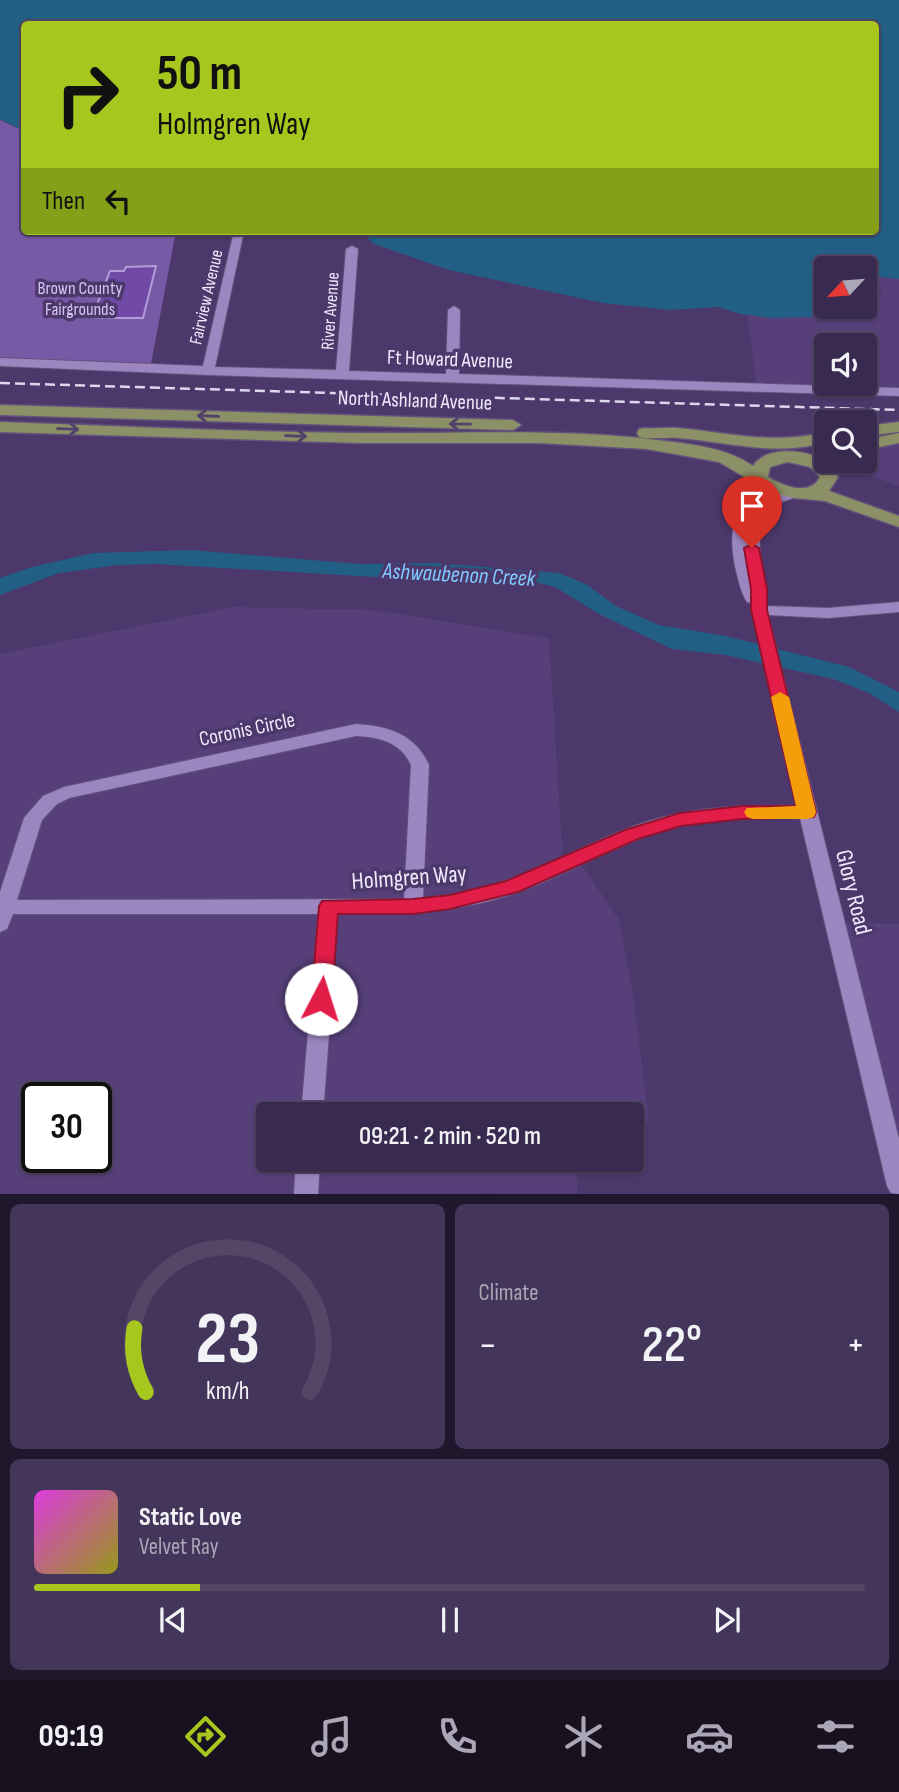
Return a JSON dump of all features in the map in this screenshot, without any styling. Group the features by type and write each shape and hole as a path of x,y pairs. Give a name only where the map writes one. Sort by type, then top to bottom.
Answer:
{"main road":[{"name":"North Ashland Avenue","path":"0,410 589,428 660,435 674,433 777,446 814,440"},
{"path":"0,416 81,412"},
{"name":"North Ashland Avenue","path":"0,427 359,438 596,439 726,458 777,489 828,496 899,522"},
{"path":"877,428 899,427"},
{"path":"660,435 814,462"},
{"path":"877,442 899,438"},
{"path":"761,478 762,465 776,458 814,452"},
{"path":"799,493 823,488 830,473"},
{"path":"835,473 863,496 899,507"}],"street":[{"name":"Fairview Avenue","path":"208,371 238,235"},
{"name":"River Avenue","path":"342,375 352,249"},
{"path":"452,379 454,310"},
{"name":"Ft Howard Avenue","path":"0,362 899,392"},
{"name":"Glory Road","path":"759,610 748,589 738,529 745,508 761,478"},
{"name":"Glory Road","path":"799,493 768,503 760,512 753,530 752,549 759,589 759,610 899,1186"},
{"path":"759,610 828,612 899,607"},
{"name":"Coronis Circle","path":"2,912 33,818 50,800 64,793 356,730 372,730 396,737 418,757 420,765 413,906"},
{"name":"Holmgren Way","path":"2,912 413,906 450,902 511,887 631,834 680,820 742,812 807,812"},
{"path":"313,1102 329,906"},
{"path":"306,1194 308,1172"}],"shaded area":[{"path":"877,275 899,279 899,392 877,391 877,333 814,333 814,390 757,388 747,315 877,319 877,297 882,294 877,291"},
{"path":"899,438 899,486 863,473 877,473 877,443"},
{"path":"233,607 372,610 549,638 563,864 577,858 619,920 634,1000 649,1122 644,1122 644,1102 256,1102 256,1172 576,1172 578,1193 0,1194 0,654"},
{"path":"834,922 899,924 899,1186"}],"green space":[{"name":"Brown County Fairgrounds","path":"0,120 21,130 21,235 175,235 150,369 0,362"}],"water":[{"path":"0,0 899,0 899,279 877,276 877,256 814,256 814,316 772,318 740,314 719,307 670,310 603,303 449,270 374,244 366,236 339,235 879,235 879,21 21,21 21,130 0,119"},
{"name":"Ashwaubenon Creek","path":"191,550 360,564 435,563 559,573 586,584 616,606 659,625 726,636 849,667 899,692 899,712 869,693 833,679 725,655 672,649 599,614 555,587 532,581 375,577 156,564 118,565 59,573 0,595 0,578 32,567 93,553"}],"building":[{"path":"156,266 143,318 92,318 110,271 124,271 126,267"}],"railway":[{"path":"0,383 899,410"}],"slow traffic":[{"path":"753,812 807,812 780,697"}],"route":[{"path":"321,999 329,906 413,906 482,896 531,879 631,834 656,826 742,812 807,812 759,610 759,589 752,548"}]}
